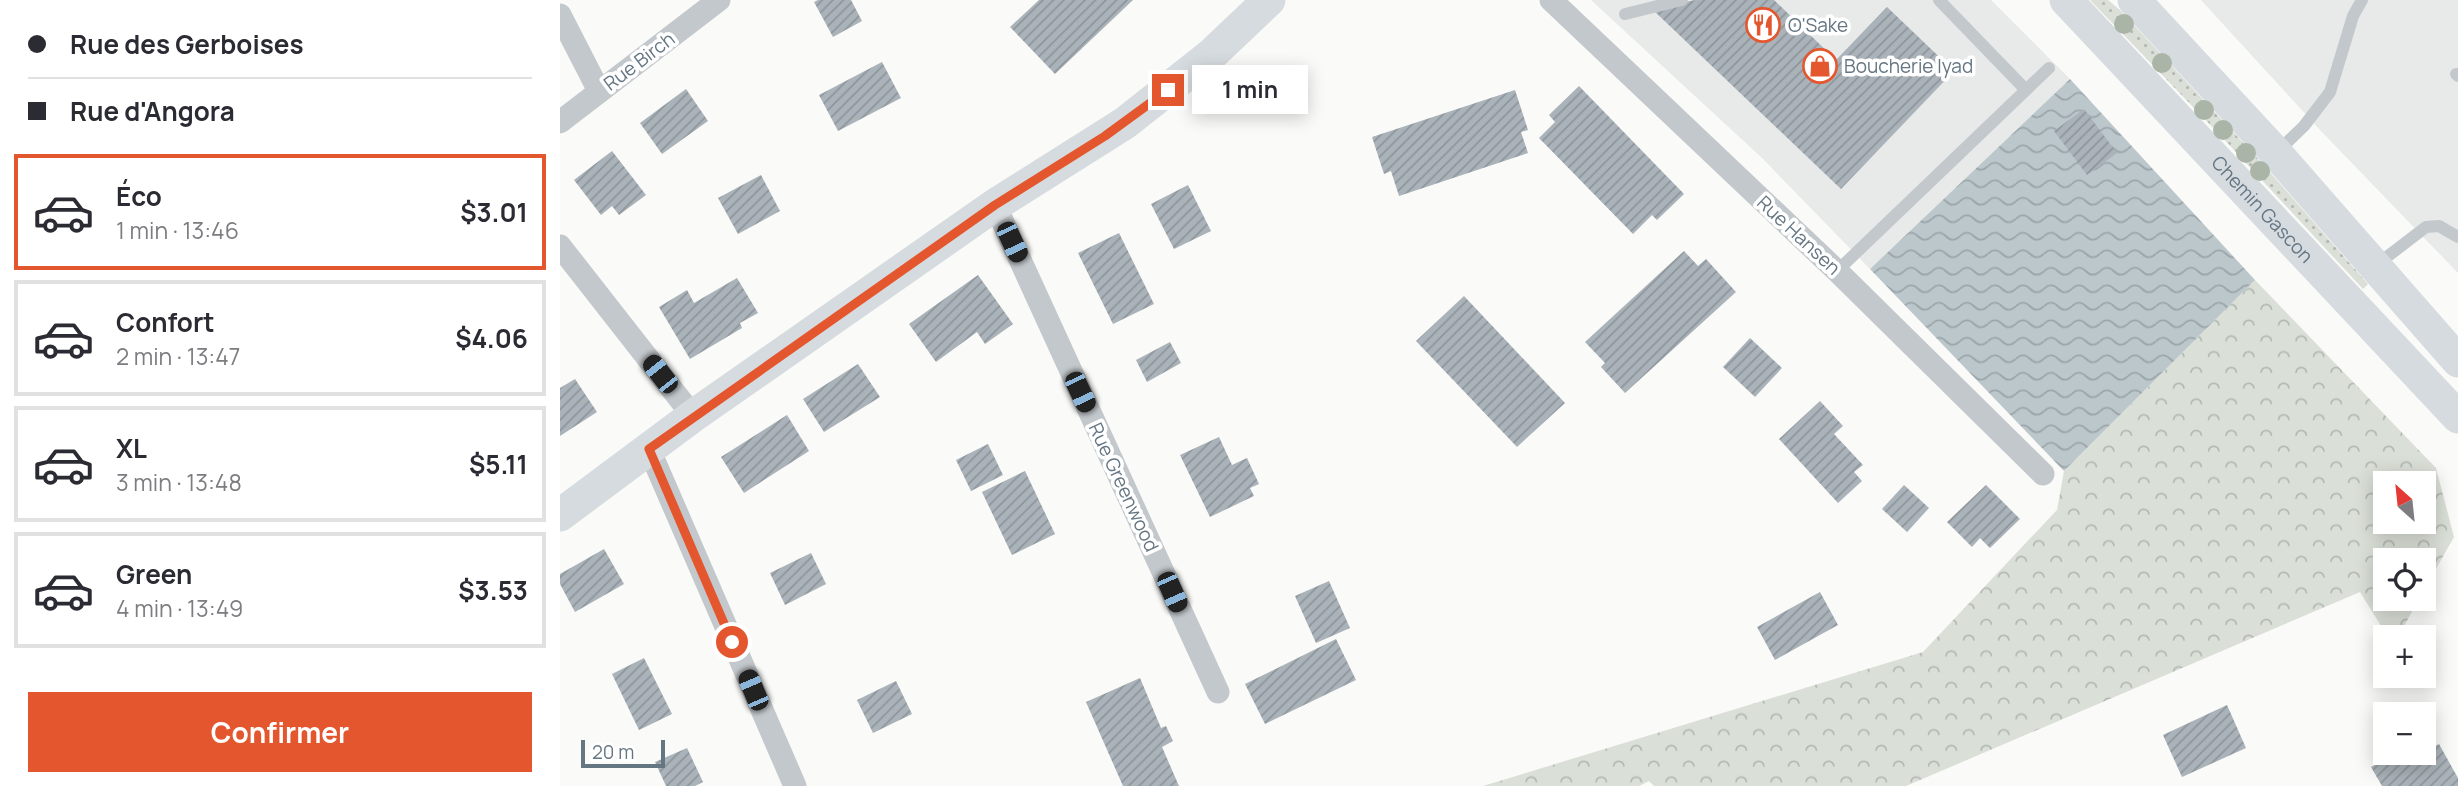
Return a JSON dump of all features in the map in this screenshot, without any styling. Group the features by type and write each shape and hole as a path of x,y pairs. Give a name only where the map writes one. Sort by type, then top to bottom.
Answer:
{"main road":[{"path":"560,515 693,416 995,205 1125,123 1211,55 1269,0"},
{"name":"Chemin Gascon","path":"2066,0 2458,417"},
{"path":"2134,0 2276,153 2458,361"}],"street":[{"name":"Rue Birch","path":"560,122 719,0"},
{"name":"Rue Hansen","path":"1550,0 1837,271 2043,474"},
{"path":"560,16 599,91"},
{"name":"Rue Greenwood","path":"995,205 1218,692"},
{"path":"560,246 693,416"},
{"path":"649,449 794,786"}],"lane":[{"path":"1625,14 1682,0"},
{"path":"1939,0 2026,90"},
{"path":"2276,153 2304,126 2330,92 2353,16 2362,0"},
{"path":"1837,271 2049,68"},
{"path":"2374,266 2426,227 2439,226 2458,237"}],"shaded area":[{"path":"1591,0 1991,0 2070,79 1870,269 1762,158"},
{"path":"2201,0 2458,0 2458,273 2320,130"}],"green space":[{"path":"2090,0 2108,0 2121,11 2261,162 2368,284 2363,289 2221,136"},
{"path":"2255,280 2436,468 2454,537 2436,569 2436,548 2373,548 2373,611 2412,611 2405,625 2381,625 2360,592 1906,786 1654,786 1649,781 1639,786 1483,786 1923,652 2057,510 2064,471"}],"water":[{"path":"2070,79 2255,280 2064,471 1870,269"}],"building":[{"path":"851,0 862,21 833,37 814,2"},
{"path":"1039,0 1133,0 1055,74 1010,27"},
{"path":"1695,0 1774,0 1836,60 1887,7 1954,71 1841,189 1652,9"},
{"path":"882,62 901,98 838,131 819,95"},
{"path":"1579,86 1684,194 1657,220 1652,215 1633,234 1539,138 1555,122 1549,115"},
{"path":"686,89 708,121 662,154 640,123"},
{"path":"1515,90 1528,130 1521,132 1528,153 1399,196 1391,171 1384,174 1372,137"},
{"path":"2084,109 2117,153 2087,175 2054,131"},
{"path":"612,151 646,195 619,215 612,206 601,215 574,180"},
{"path":"761,175 780,211 738,234 718,198"},
{"path":"1188,185 1211,231 1174,249 1151,204"},
{"path":"1119,233 1154,304 1113,324 1078,253"},
{"path":"1684,251 1698,266 1706,259 1736,292 1625,393 1601,367 1605,363 1585,342"},
{"path":"978,275 1013,324 985,344 977,332 936,362 909,324"},
{"path":"737,278 758,313 740,323 742,328 690,359 659,307 687,290 694,303"},
{"path":"1464,296 1565,403 1517,447 1416,341"},
{"path":"1750,338 1782,368 1755,397 1723,367"},
{"path":"1170,342 1181,363 1147,382 1136,360"},
{"path":"858,364 880,397 824,432 803,399"},
{"path":"575,379 597,412 560,436 560,388"},
{"path":"1820,401 1843,426 1834,434 1863,465 1854,472 1862,481 1838,503 1779,439"},
{"path":"787,415 809,451 744,493 721,457"},
{"path":"1219,437 1232,465 1247,458 1259,484 1250,488 1254,496 1210,517 1180,455"},
{"path":"988,444 1003,475 971,491 956,460"},
{"path":"1025,471 1055,534 1012,555 982,492"},
{"path":"1904,485 1929,508 1907,532 1882,509"},
{"path":"1986,485 2020,519 1990,548 1980,538 1972,547 1947,522"},
{"path":"604,549 624,584 575,612 560,584 560,574"},
{"path":"811,553 826,584 785,605 770,573"},
{"path":"1329,581 1350,628 1316,643 1295,596"},
{"path":"1820,592 1838,625 1775,660 1757,627"},
{"path":"1336,639 1356,680 1265,724 1245,684"},
{"path":"644,658 672,714 639,730 612,674"},
{"path":"1140,678 1161,728 1166,726 1173,741 1162,747 1179,786 1123,786 1086,702"},
{"path":"896,681 912,714 873,733 857,700"},
{"path":"2227,705 2246,748 2182,777 2163,735"},
{"path":"2439,744 2458,778 2458,786 2382,786 2371,767 2436,765 2436,746"},
{"path":"687,748 703,782 695,786 666,786 655,762"}],"place":[{"name":"O'Sake","path":"1763,25"},
{"name":"Boucherie Iyad","path":"1820,66"}],"route":[{"path":"732,642 649,449 995,205 1125,123 1168,90"}]}
